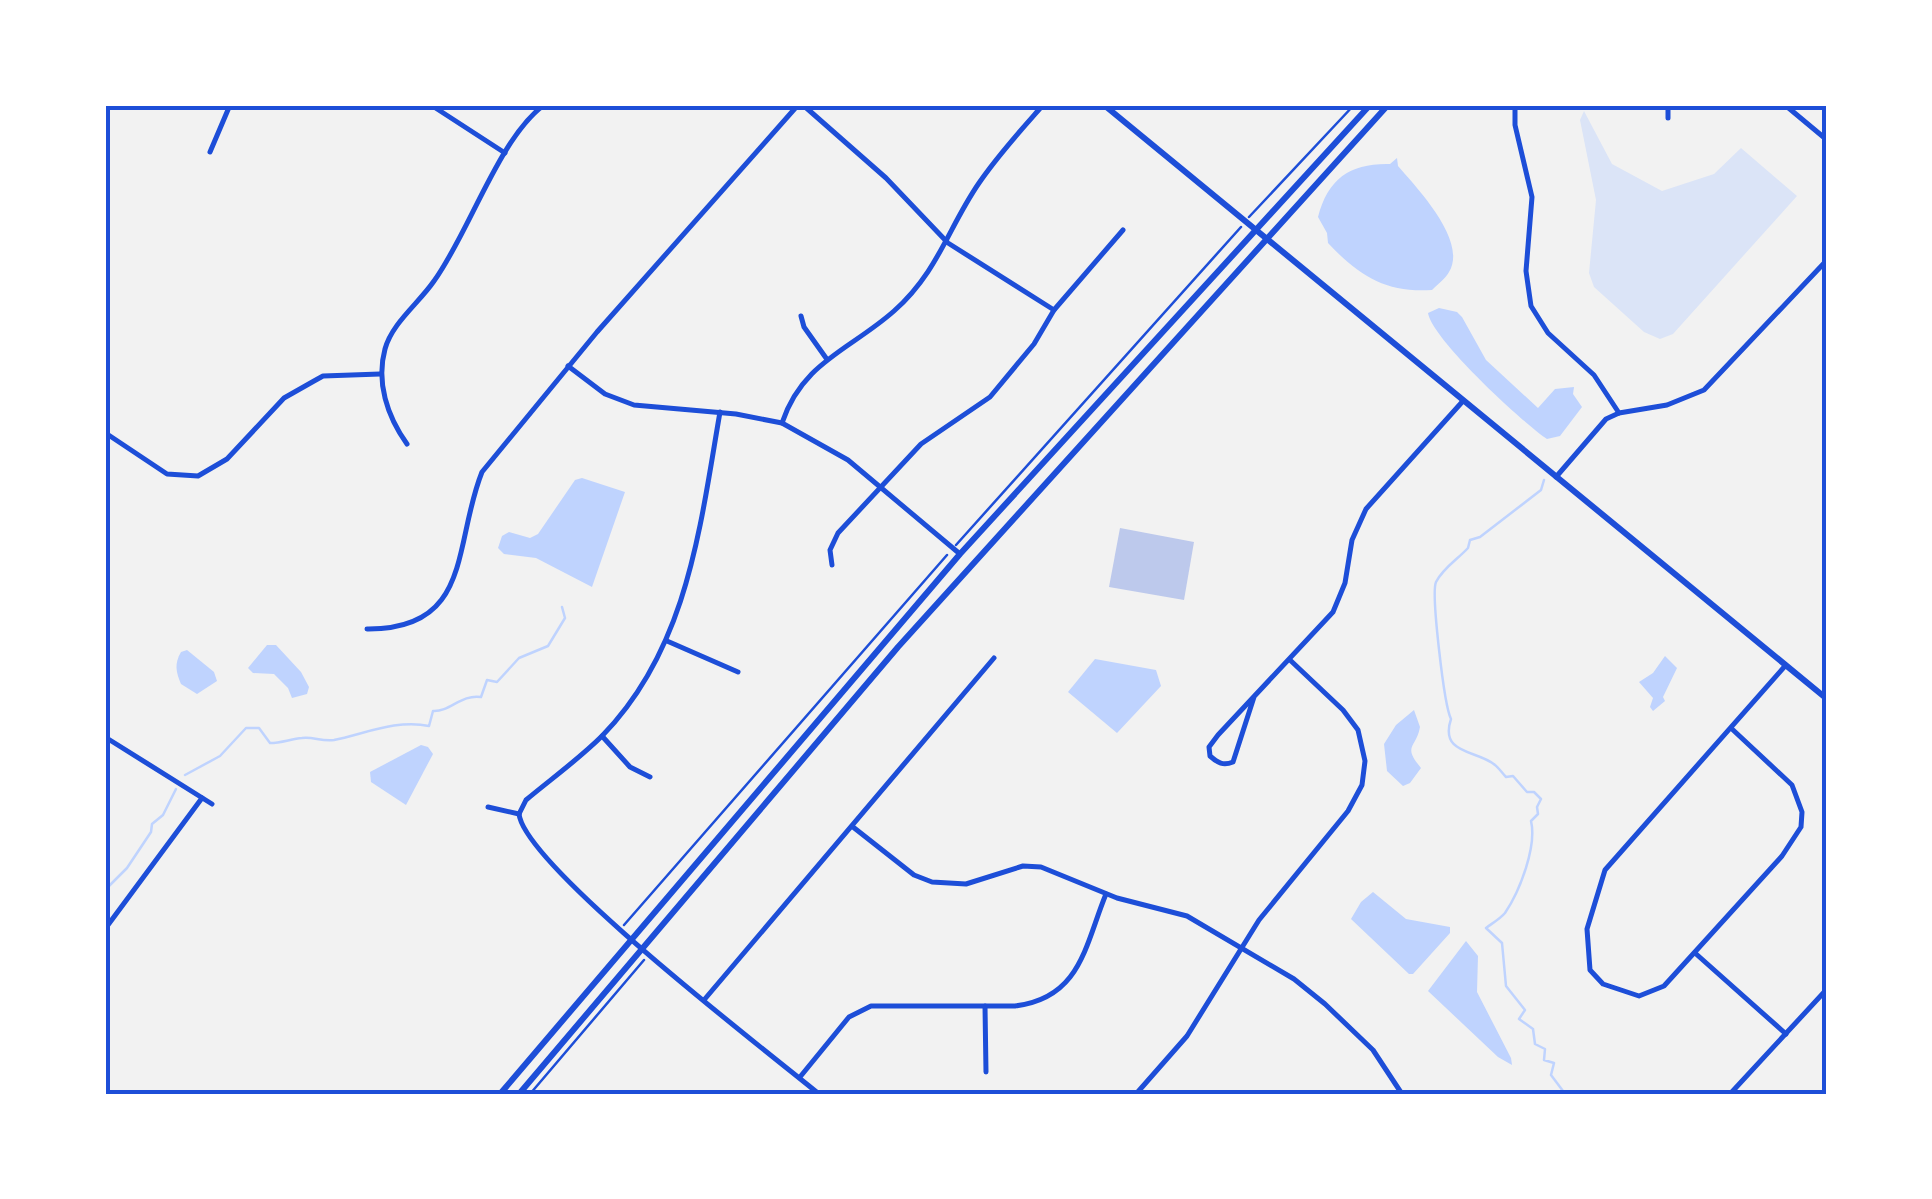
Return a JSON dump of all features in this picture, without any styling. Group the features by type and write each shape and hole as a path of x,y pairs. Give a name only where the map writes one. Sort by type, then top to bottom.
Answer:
{"street":[{"path":"210,152 230,105"},
{"path":"431,105 506,153"},
{"path":"406,444 388,410 380,374 386,345 459,244 506,153 534,112 544,105"},
{"path":"367,629 403,626 436,610 451,588 460,562 471,499 482,472 568,366 801,105 886,178 948,242 1054,310"},
{"path":"782,423 791,397 826,358 890,314 912,293 948,242 977,186 1044,105"},
{"path":"1104,105 1827,699"},
{"path":"500,1094 957,550 1370,105"},
{"path":"519,1094 645,952 898,647 1388,105"},
{"path":"1515,105 1515,125 1531,181 1526,272 1531,306 1548,333 1594,375 1619,413"},
{"path":"1668,105 1668,118"},
{"path":"1784,105 1827,140"},
{"path":"832,566 830,550 838,534 921,444 990,397 1034,344 1054,310 1122,230"},
{"path":"1556,477 1597,428 1619,413 1667,405 1704,390 1827,260"},
{"path":"801,316 804,327 826,358"},
{"path":"568,366 605,394 634,405 720,412 782,423 827,446 957,550"},
{"path":"107,434 167,474 198,476 227,459 284,398 323,376 380,374"},
{"path":"1254,697 1233,762 1218,763 1210,756 1209,747 1254,697 1290,660 1333,612 1352,540 1366,509 1464,401"},
{"path":"720,412 695,558 667,641 640,688 602,736 526,800 520,814 524,829 540,849 631,940 819,1094"},
{"path":"667,641 738,672"},
{"path":"704,1000 994,658"},
{"path":"1136,1094 1187,1036 1258,920 1357,798 1364,772 1358,730 1344,710 1290,660"},
{"path":"1732,729 1792,785 1802,812 1801,828 1782,856 1664,986 1639,996 1603,984 1590,970 1587,929 1605,870 1786,666"},
{"path":"602,736 630,766 650,777"},
{"path":"105,737 212,804"},
{"path":"105,929 202,798"},
{"path":"488,807 520,814"},
{"path":"853,827 914,875 932,882 966,884 1023,866 1060,873 1106,894 1186,916 1294,979 1373,1050 1402,1094"},
{"path":"799,1078 842,1024 861,1010 882,1006 1034,1004 1067,982 1082,958 1106,894"},
{"path":"1695,953 1786,1034"},
{"path":"1730,1094 1827,989"},
{"path":"986,1006 986,1072"}],"path":[{"path":"1258,207 1354,105"},
{"path":"620,929 1238,232"},
{"path":"530,1094 645,952"}],"shaded area":[{"path":"1584,111 1612,164 1662,191 1714,174 1741,148 1797,196 1673,334 1660,339 1644,332 1594,287 1589,273 1596,200 1580,120"}],"water":[{"path":"1397,158 1398,166 1438,216 1452,245 1449,272 1432,290 1401,289 1362,273 1328,243 1318,217 1328,192 1343,176 1364,166 1390,164"},
{"path":"1439,308 1462,317 1486,360 1538,408 1555,389 1574,387 1573,394 1582,407 1560,436 1547,439 1535,430 1461,360 1433,325 1428,313"},
{"path":"582,478 625,492 592,587 536,558 504,554 498,548 502,536 509,532 530,538 538,534 575,480"},
{"path":"267,645 276,645 301,672 309,687 307,694 292,698 274,674 253,673 248,668"},
{"path":"187,650 214,672 217,681 197,694 181,684 177,672 179,656"},
{"path":"1665,656 1677,668 1663,697 1665,701 1653,711 1653,698 1639,682 1653,673"},
{"path":"1095,659 1156,670 1161,686 1117,733 1068,692"},
{"path":"1414,710 1420,727 1411,751 1421,768 1403,786 1387,771 1384,744 1396,725"},
{"path":"421,745 433,754 406,805 371,782 370,772"},
{"path":"1373,892 1406,919 1450,927 1450,933 1413,974 1351,919"},
{"path":"1466,941 1478,956 1477,992 1512,1065 1498,1057 1428,991"}],"building":[{"path":"1120,528 1194,542 1184,600 1109,587"}],"waterway":[{"path":"1544,480 1541,490 1480,537 1470,540 1468,548 1436,582 1435,606 1451,719 1450,739 1462,750 1488,760 1506,777 1513,776 1527,792 1534,792 1541,799 1538,814 1531,821 1532,843 1516,893 1505,913 1486,928 1502,943 1506,986 1525,1010 1519,1019 1533,1029 1535,1044 1545,1049 1544,1060 1554,1063 1551,1075 1562,1094"},
{"path":"185,775 220,756 246,728 259,728 270,743 306,738 334,740 405,724 429,726 433,711 481,697 487,680 497,682 519,658 548,646 565,618 562,607"},
{"path":"105,890 127,868 176,789"}]}
